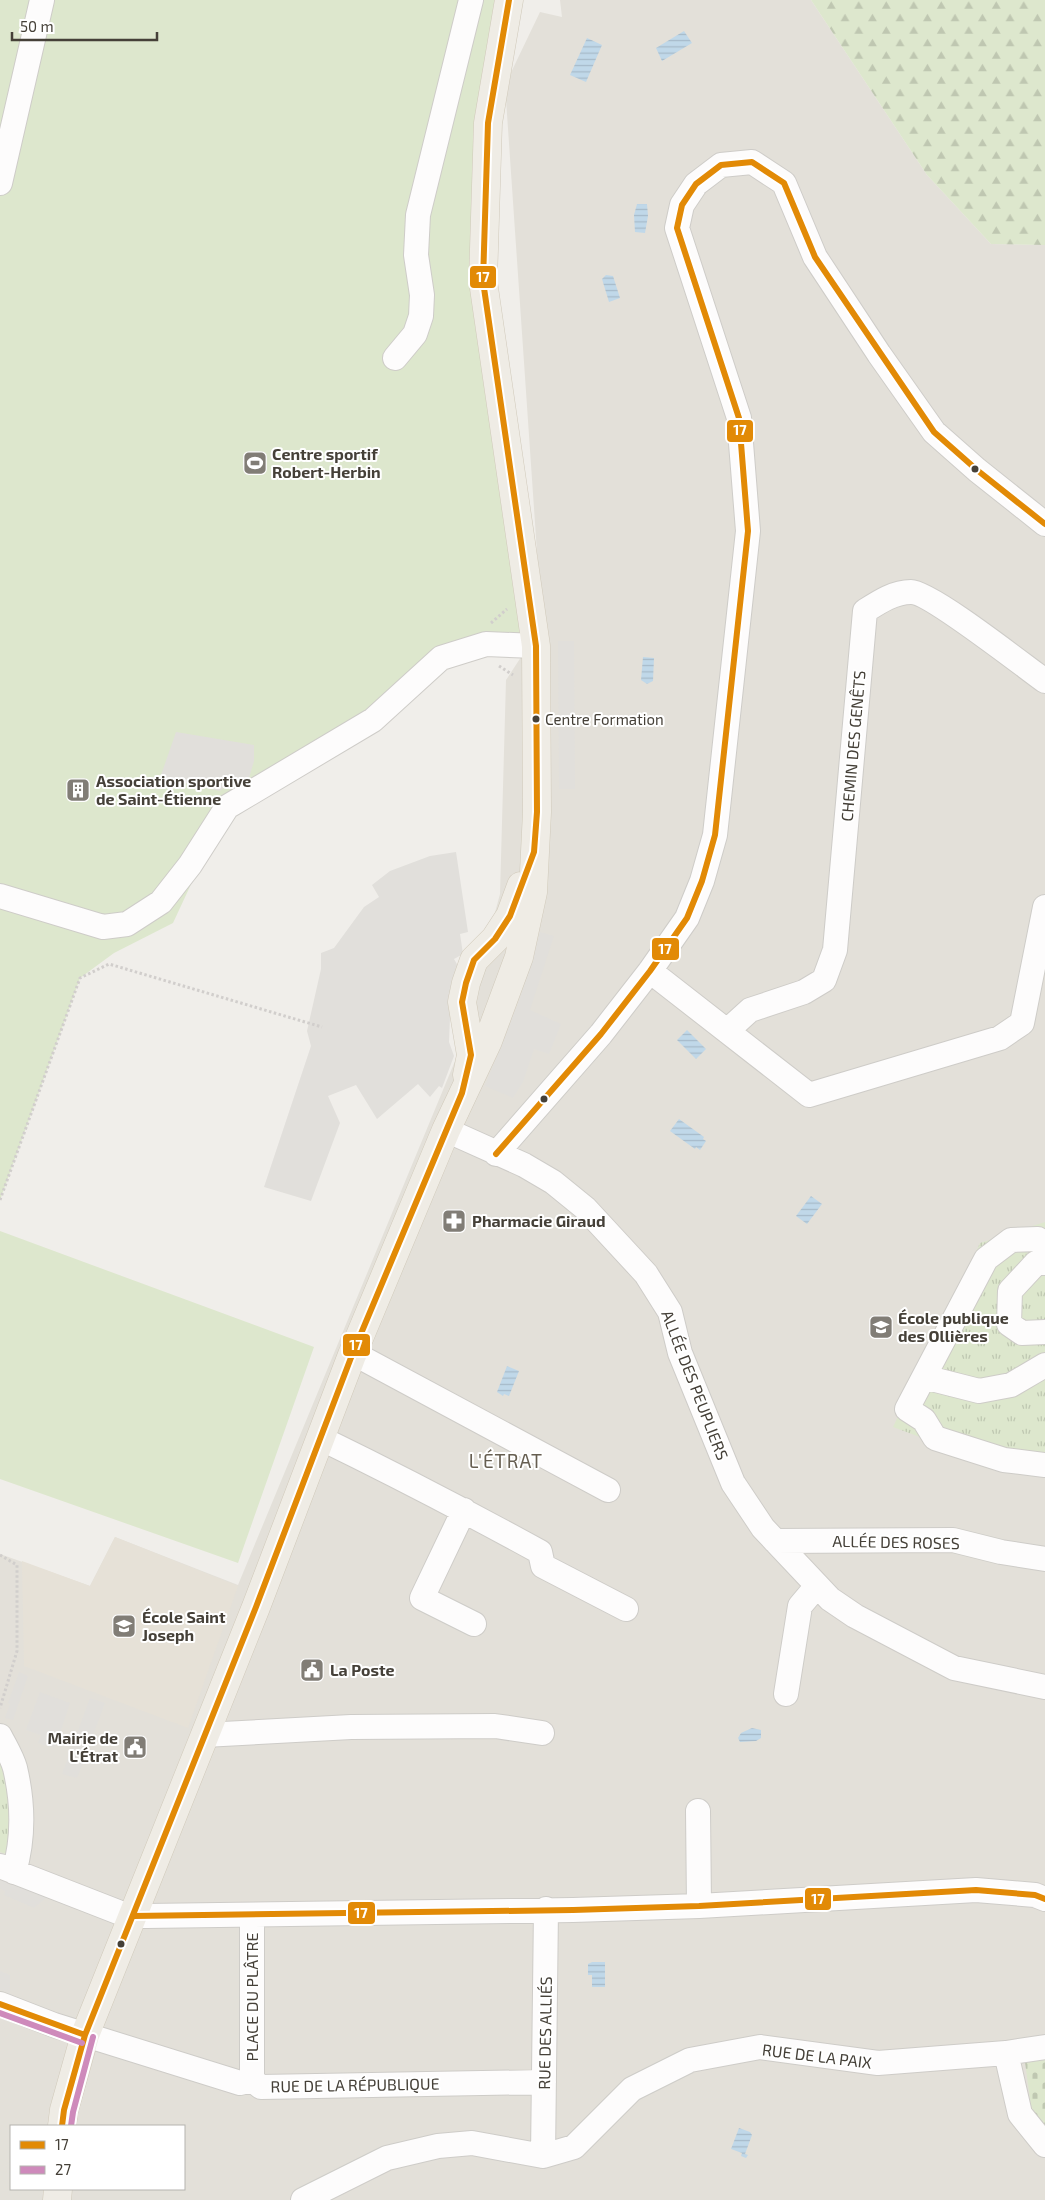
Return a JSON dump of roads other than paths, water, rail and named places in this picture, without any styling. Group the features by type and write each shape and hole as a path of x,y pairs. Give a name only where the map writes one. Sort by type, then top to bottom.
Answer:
{"main road":[{"path":"62,2125 64,2110 85,2035 256,1607 352,1355 462,1093 488,1041 519,956 534,887 537,812 536,646 483,281 488,123 509,0"},
{"path":"462,1093 471,1055 462,1002 466,984 474,960 495,939 510,916 534,852"}],"street":[{"path":"0,183 42,0"},
{"path":"395,358 415,334 421,316 422,295 416,256 418,215 471,0"},
{"path":"496,1154 601,1034 650,971 687,918 702,881 715,835 748,532 739,418 677,228 682,205 696,184 721,165 752,162 784,183 815,257 879,354 934,432 977,470 1045,524"},
{"name":"CHEMIN DES GENÊTS","path":"727,1031 750,1010 804,992 824,980 835,950 865,611 887,598 912,592 935,602 1045,681"},
{"path":"0,896 103,927 127,924 161,902 190,866 227,808 372,720 441,658 486,644 536,646"},
{"path":"650,971 809,1095 1000,1038 1022,1023 1045,907"},
{"name":"ALLÉE DES PEUPLIERS","path":"446,1130 524,1165 553,1182 585,1208 646,1274 670,1312 680,1353 733,1483 763,1528 816,1587 855,1616 954,1668 1036,1687 1045,1687"},
{"path":"1045,1248 1038,1239 1011,1240 986,1259 907,1409 924,1420 935,1438 1004,1460 1045,1464"},
{"path":"1045,1263 1036,1263 1010,1291 1009,1324 1022,1332 1045,1332"},
{"path":"352,1355 364,1359 608,1490"},
{"path":"924,1377 979,1391 1012,1385 1045,1365"},
{"path":"320,1438 387,1470 540,1552 543,1566 626,1609"},
{"path":"464,1510 422,1598 474,1624"},
{"name":"ALLÉE DES ROSES","path":"774,1541 953,1540 1001,1552 1045,1559"},
{"path":"786,1694 800,1606 816,1587"},
{"path":"204,1735 352,1727 495,1726 542,1733"},
{"path":"0,1736 14,1766 22,1829 20,1852 7,1869 133,1916 699,1906 976,1890 1035,1895 1045,1899"},
{"path":"698,1811 699,1906"},
{"name":"RUE DES ALLIÉS","path":"543,2156 546,1910"},
{"name":"PLACE DU PLÂTRE","path":"252,1915 252,2080"},
{"name":"RUE DE LA RÉPUBLIQUE","path":"0,2004 85,2035 240,2083 252,2080 261,2087 544,2082"},
{"name":"RUE DE LA PAIX","path":"303,2200 387,2158 438,2146 472,2143 543,2156 574,2148 632,2089 690,2060 760,2047 878,2063 1006,2053 1045,2047"},
{"path":"1006,2053 1020,2114 1045,2145"}],"water":[{"path":"684,31 692,43 662,61 656,48"},
{"path":"587,38 602,45 586,82 570,75"},
{"path":"637,204 647,204 648,216 645,233 635,232 634,215"},
{"path":"606,275 613,276 620,298 609,302 602,279"},
{"path":"643,657 654,658 653,681 647,684 641,680"},
{"path":"687,1030 706,1049 696,1059 677,1040"},
{"path":"679,1119 704,1137 703,1139 706,1141 700,1150 696,1147 695,1149 670,1131"},
{"path":"811,1196 822,1204 807,1224 796,1216"},
{"path":"507,1366 519,1371 509,1396 504,1394 503,1396 497,1392"},
{"path":"752,1728 761,1730 761,1738 756,1741 740,1742 738,1738 741,1733"},
{"path":"592,1962 605,1962 605,1987 592,1987 592,1975 588,1975 588,1964"},
{"path":"739,2128 750,2132 752,2135 745,2154 748,2155 746,2158 741,2156 742,2153 731,2149"}],"place":[{"name":"Centre sportif Robert-Herbin","path":"255,463"},
{"name":"Centre Formation","path":"536,719"},
{"name":"Association sportive de Saint-Étienne","path":"78,790"},
{"name":"Pharmacie Giraud","path":"454,1221"},
{"name":"École publique des Ollières","path":"881,1327"},
{"name":"École Saint Joseph","path":"124,1626"},
{"name":"La Poste","path":"312,1670"},
{"name":"Mairie de L'Étrat","path":"135,1747"}],"district":[{"name":"L'ÉTRAT","path":"506,1461"}]}
